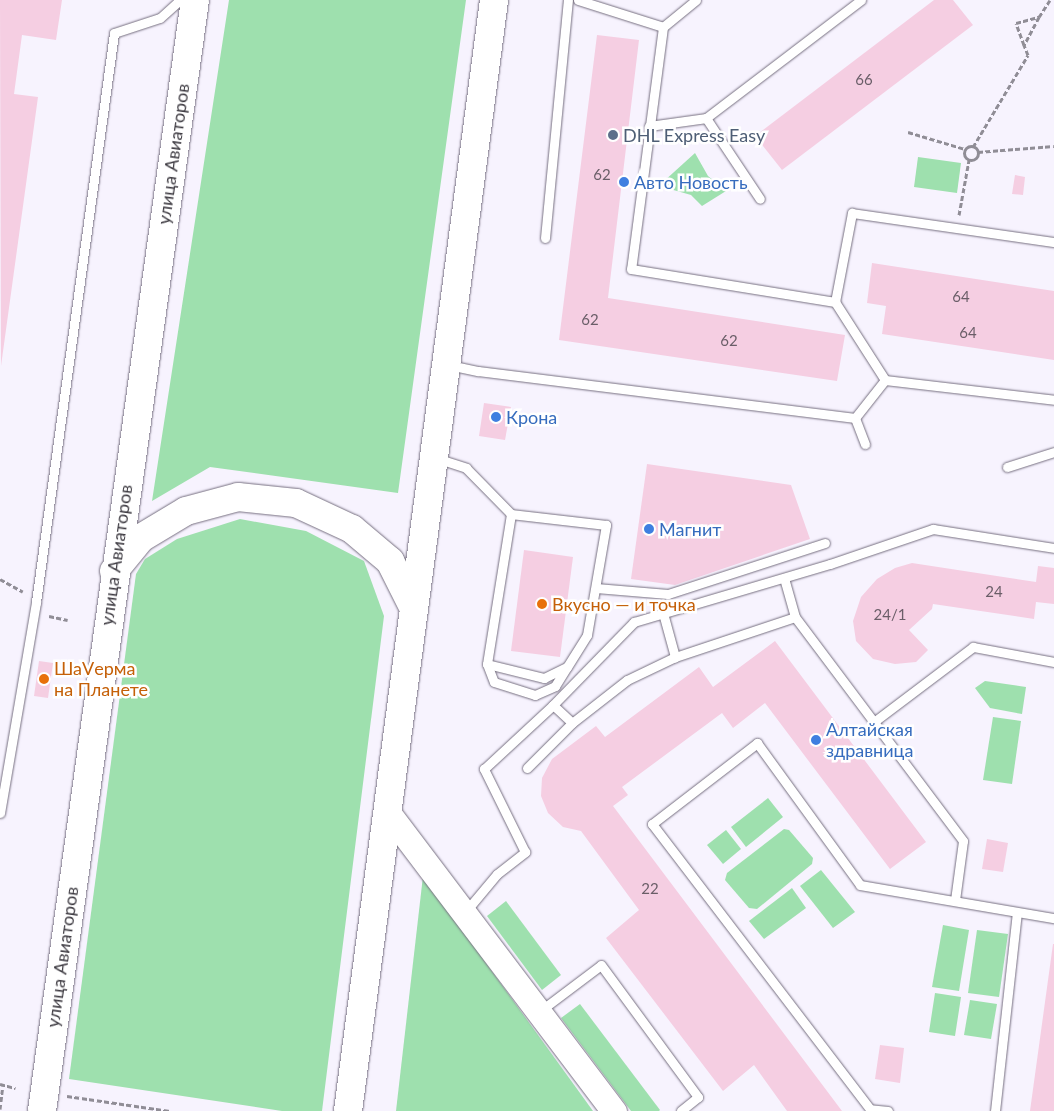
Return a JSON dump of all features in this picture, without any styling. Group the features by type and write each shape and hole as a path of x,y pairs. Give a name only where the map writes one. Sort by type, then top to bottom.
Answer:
{"main road":[{"name":"улица Авиаторов","path":"49,1103 114,571 195,0"},
{"path":"348,1111 389,814 444,364 494,0"},
{"path":"114,571 141,538 186,511 238,497 296,503 352,529 390,562 413,607"}],"street":[{"path":"389,814 466,911 614,1111"}],"lane":[{"path":"0,813 36,602 114,34 160,18 180,0"},
{"path":"545,238 568,0"},
{"path":"578,0 663,27"},
{"path":"696,0 663,27 631,269 836,302"},
{"path":"649,126 706,118 861,0"},
{"path":"706,118 760,199"},
{"path":"885,380 836,302 852,213 1054,242"},
{"path":"444,364 478,372 855,418"},
{"path":"855,418 885,380"},
{"path":"885,380 1054,400"},
{"path":"855,418 866,444"},
{"path":"1007,467 1054,452"},
{"path":"433,457 466,468 511,514 606,525 587,635 556,686 535,695 494,682 487,664 511,514"},
{"path":"466,911 497,874 525,852 484,769 553,705 634,622 784,578 933,529 1054,548"},
{"path":"596,588 668,594 825,543"},
{"path":"784,578 795,617 875,721 963,841 955,900"},
{"path":"663,613 675,657"},
{"path":"526,768 572,723 627,680 675,657 795,617"},
{"path":"875,721 973,647 1054,662"},
{"path":"487,664 544,678 567,667"},
{"path":"553,705 572,723"},
{"path":"888,1111 870,1110 652,824 757,743 860,885 1054,918"},
{"path":"995,1111 1017,912"},
{"path":"540,1012 601,966 698,1097 681,1111"}],"path":[{"path":"1024,45 1038,17 1050,0"},
{"path":"908,132 965,149 973,147 1028,55 1016,23 1038,17"},
{"path":"973,147 978,152 1054,146"},
{"path":"965,149 964,155 969,160"},
{"path":"969,160 976,158 978,152"},
{"path":"962,202 969,160"},
{"path":"0,1109 2,1085 15,1088"},
{"path":"49,1103 170,1111"}],"green space":[{"path":"229,0 466,0 398,493 210,467 152,501"},
{"path":"695,153 708,176 726,191 702,206 691,195 670,189 663,182"},
{"path":"918,157 961,163 957,193 914,187"},
{"path":"240,519 306,531 364,561 384,616 322,1111 282,1111 69,1079 136,574 145,559 177,539"},
{"path":"985,681 1026,687 1022,714 990,708 975,688"},
{"path":"993,717 1021,721 1012,784 983,780"},
{"path":"768,798 783,817 746,847 731,827"},
{"path":"784,829 789,830 813,858 812,864 757,909 749,908 725,880 727,873"},
{"path":"726,830 741,849 723,864 707,845"},
{"path":"821,870 855,912 833,928 800,886"},
{"path":"423,876 593,1111 396,1111"},
{"path":"792,888 806,908 764,939 749,921"},
{"path":"506,901 561,975 542,990 487,916"},
{"path":"943,925 969,930 959,991 932,987"},
{"path":"977,930 1008,934 999,997 968,993"},
{"path":"935,993 961,997 955,1036 929,1032"},
{"path":"970,1000 997,1004 991,1039 964,1035"},
{"path":"580,1004 659,1111 631,1111 561,1018"}],"building":[{"path":"0,0 62,0 56,40 22,35 14,94 38,97 1,366"},
{"path":"934,0 953,0 973,25 782,170 755,136"},
{"path":"597,35 639,40 608,298 845,335 837,381 559,340"},
{"path":"1015,175 1025,177 1023,195 1012,194"},
{"path":"872,263 1054,291 1054,360 882,334 886,306 867,303"},
{"name":"Крона","path":"484,403 511,407 505,440 479,436"},
{"path":"647,464 791,485 810,539 675,585 631,579"},
{"name":"Вкусно — и точка","path":"524,550 573,557 560,657 511,651"},
{"path":"912,563 1036,582 1038,566 1054,568 1054,604 1036,602 1034,619 933,604 932,609 909,630 928,650 916,662 895,664 873,659 856,641 853,621 861,597 877,579 895,568"},
{"path":"775,641 926,842 890,869 765,703 733,728 722,713 622,787 628,795 613,806 842,1111 787,1111 754,1065 723,1091 606,938 639,910 581,831 563,827 548,813 541,796 542,778 552,759 596,726 605,737 699,667 713,687"},
{"name":"ШаVерма на Планете","path":"39,661 53,663 48,698 34,696"},
{"path":"987,839 1008,843 1003,872 982,869"},
{"path":"1053,944 1054,1111 1030,1111"},
{"path":"880,1045 904,1048 900,1083 875,1079"}],"place":[{"name":"DHL Express Easy","path":"613,135"},
{"name":"Авто Новость","path":"624,182"},
{"name":"Крона","path":"496,417"},
{"name":"Магнит","path":"649,529"},
{"name":"Вкусно — и точка","path":"542,604"},
{"name":"ШаVерма на Планете","path":"44,679"},
{"name":"Алтайская здравница","path":"816,740"}]}
